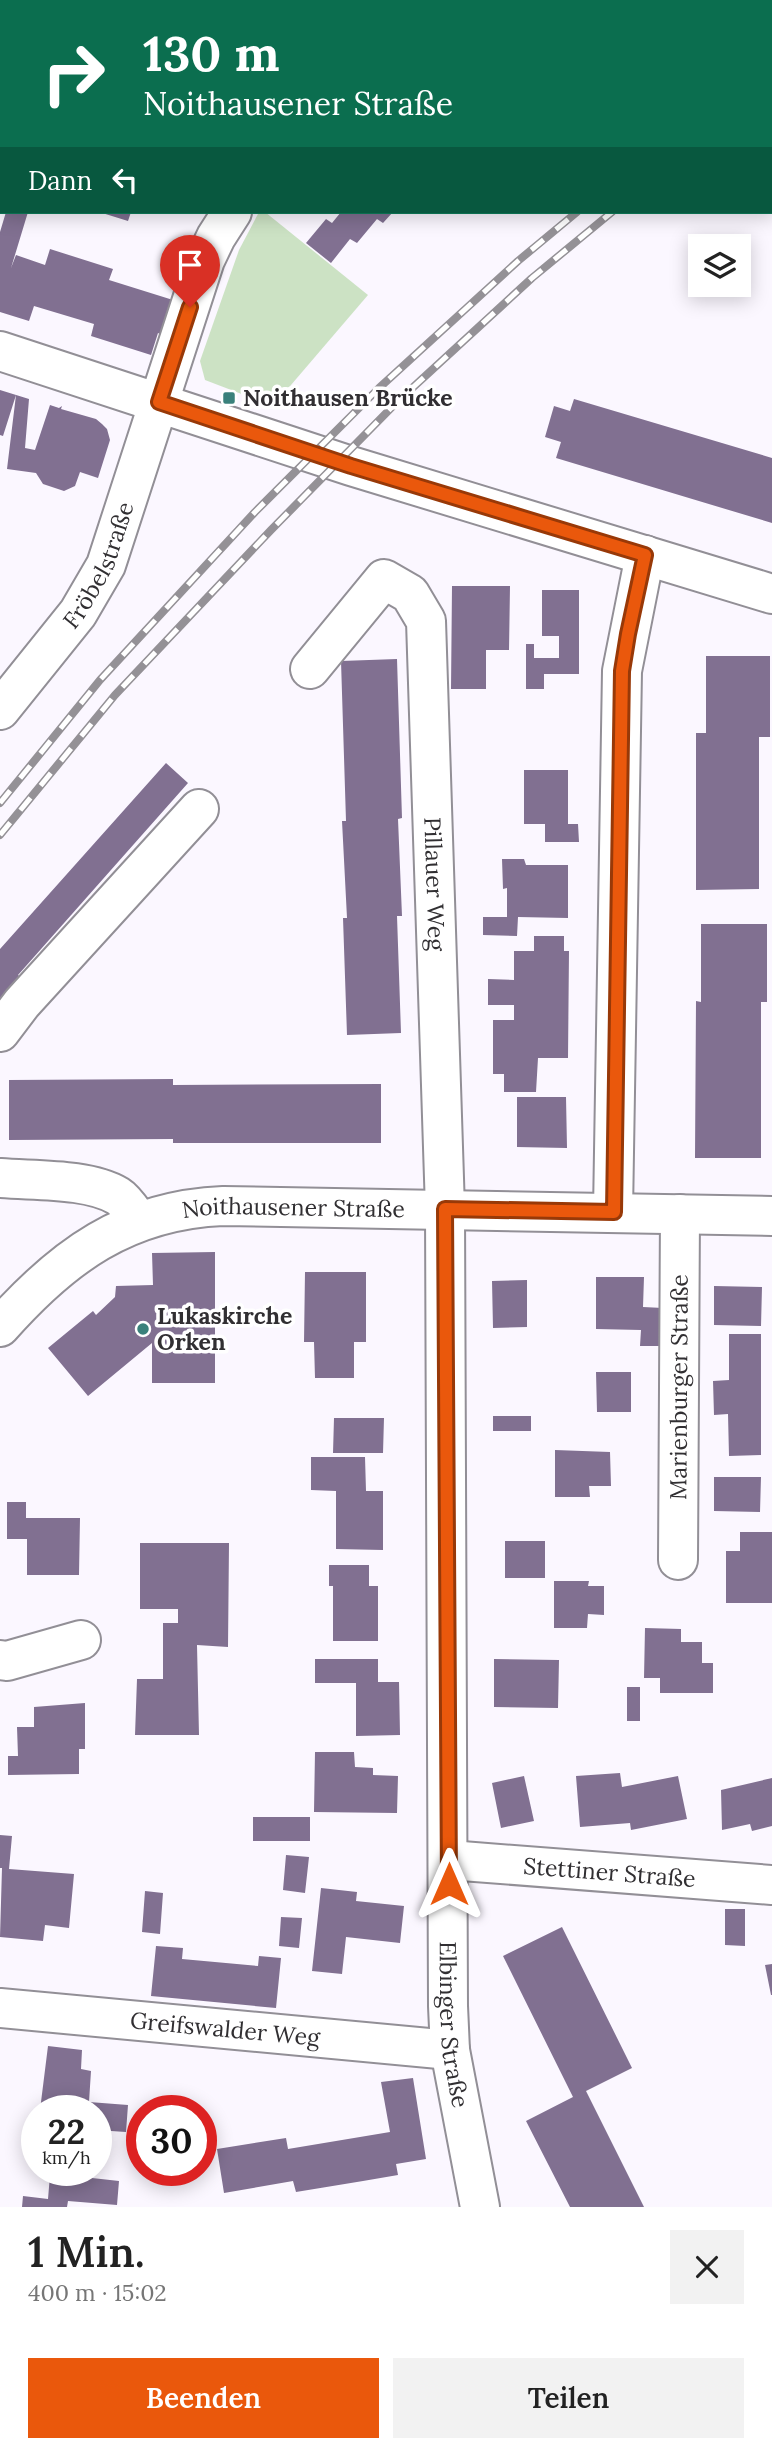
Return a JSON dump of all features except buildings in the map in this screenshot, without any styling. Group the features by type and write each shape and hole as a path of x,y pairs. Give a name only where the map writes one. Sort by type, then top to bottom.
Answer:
{"street":[{"name":"Fröbelstraße","path":"0,710 72,621 106,565 205,260 231,214"},
{"path":"0,351 351,466 772,594"},
{"path":"614,1212 622,671 645,555"},
{"name":"Pillauer Weg","path":"310,669 384,579 410,594 426,621 445,1209"},
{"path":"0,1032 22,1003 199,809"},
{"path":"0,1178 74,1184 99,1189 120,1197 139,1221"},
{"name":"Noithausener Straße","path":"0,1327 40,1286 94,1244 139,1221 177,1210 210,1206 772,1216"},
{"name":"Elbinger Straße","path":"445,1209 448,2006 450,2050 480,2207"},
{"name":"Marienburger Straße","path":"678,1560 680,1214"},
{"path":"0,1660 7,1661 81,1640"},
{"name":"Stettiner Straße","path":"449,1860 772,1885"},
{"name":"Greifswalder Weg","path":"0,2010 450,2050"}],"green space":[{"path":"258,214 267,214 368,295 273,406 205,380 200,361 239,250"}],"railway":[{"path":"0,803 100,680 255,512 379,388 518,261 575,214"},
{"path":"0,835 115,695 271,530 397,402 532,278 610,214"}],"place":[{"name":"Noithausen Brücke","path":"229,398"},
{"name":"Lukaskirche Orken","path":"143,1329"}],"route":[{"path":"190,307 159,402 351,466 645,555 624,653 620,708 614,1212 445,1209 449,1884"}]}
